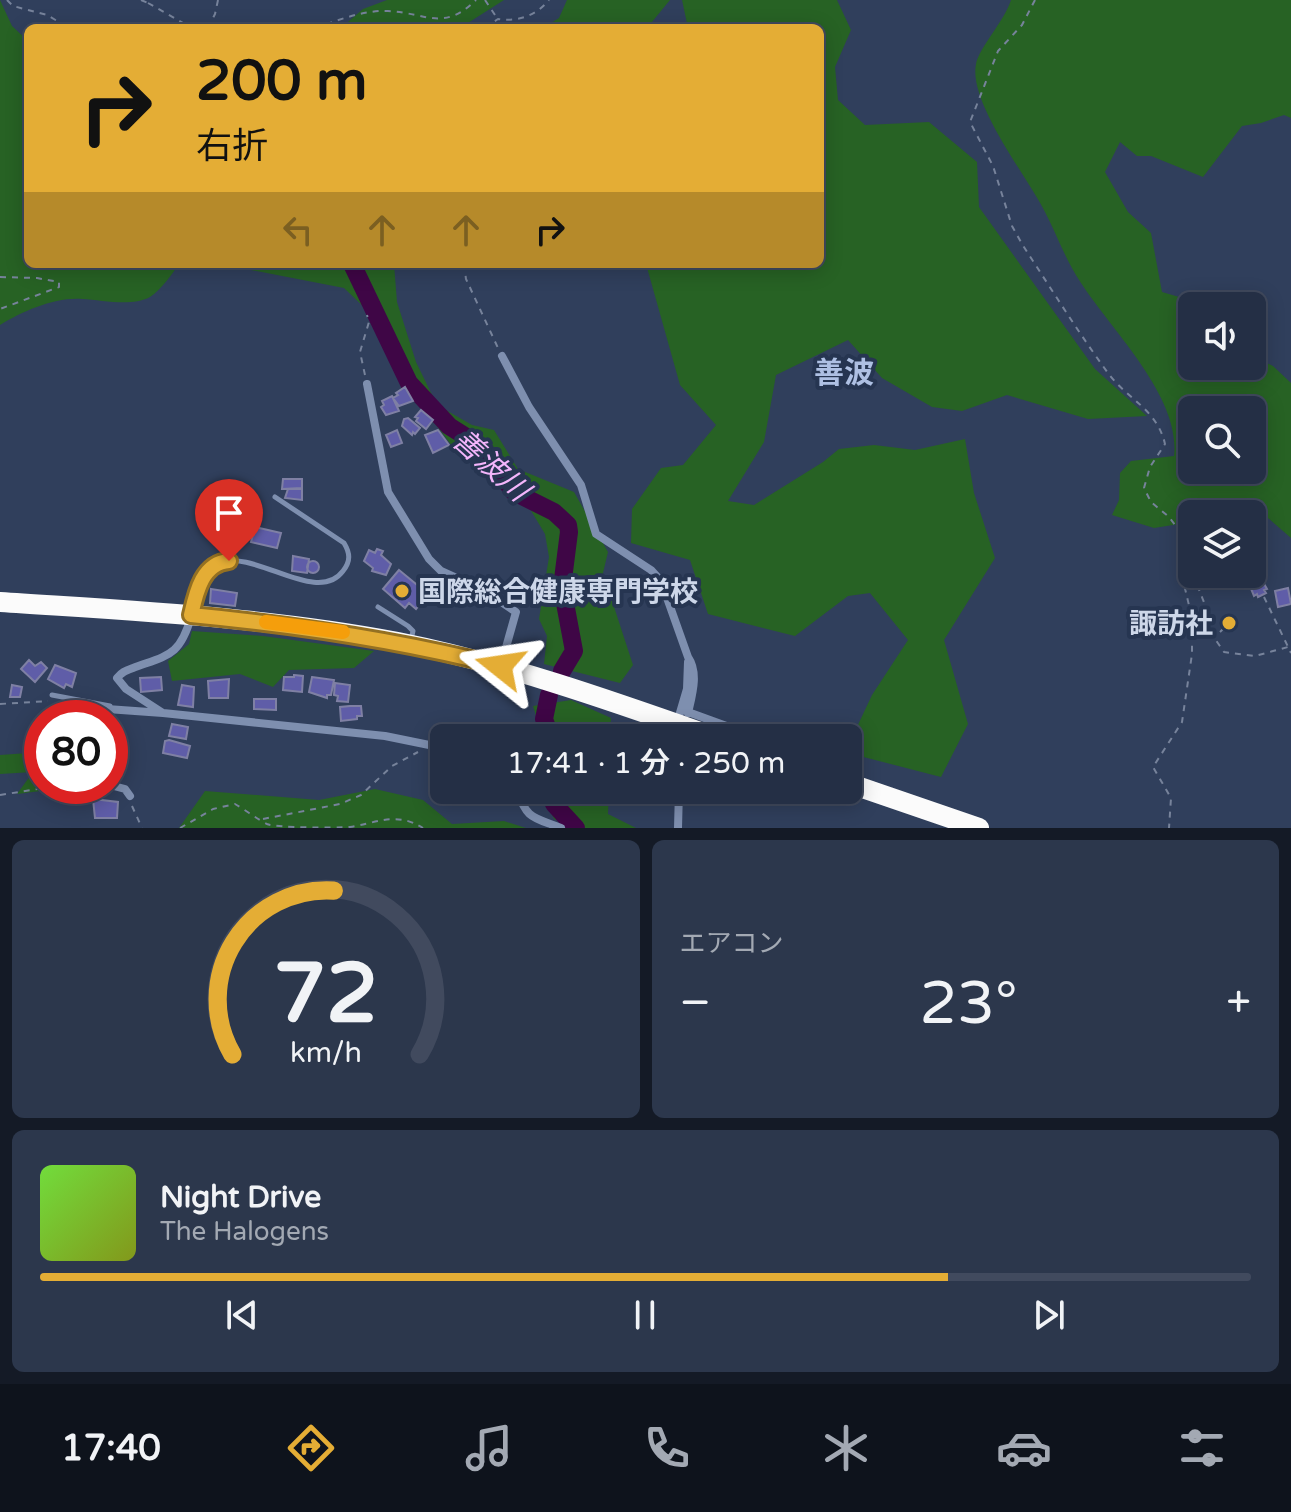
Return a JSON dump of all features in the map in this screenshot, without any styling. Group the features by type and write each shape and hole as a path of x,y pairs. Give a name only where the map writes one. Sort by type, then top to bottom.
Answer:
{"highway":[{"path":"0,602 191,615 332,630 500,666 684,716 696,724"},
{"path":"862,788 979,828"}],"street":[{"path":"502,356 529,407 581,485 596,534 651,570 661,581 694,674 684,716"},
{"path":"367,384 388,492 429,559 441,571 485,591 516,612 500,666"},
{"path":"163,713 126,689 117,678 122,672 164,657 180,646 191,615"},
{"path":"684,716 688,657"},
{"path":"128,711 385,736 429,745"},
{"path":"684,716 714,724"},
{"path":"522,804 528,814 561,828"},
{"path":"678,828 679,804"}],"lane":[{"path":"191,615 204,577 222,562 246,563 318,584 334,580 346,569 350,555 344,543 275,497"},
{"path":"378,607 413,631 411,645"},
{"path":"52,695 80,700"}],"path":[{"path":"7,0 13,6 47,15 62,24"},
{"path":"141,0 148,1 185,24"},
{"path":"210,24 218,0"},
{"path":"327,24 355,15 389,11 432,19 462,14 476,0"},
{"path":"485,0 498,19"},
{"path":"491,24 498,19 513,21 542,9 549,0"},
{"path":"1035,0 1022,25 998,51 970,122 993,166 1012,226 1022,244 1110,376 1153,415 1165,444 1150,467 1144,488 1151,502 1178,529"},
{"path":"465,268 466,279 502,356"},
{"path":"0,276 59,282 59,287 0,309"},
{"path":"367,315 369,322 360,352 367,384"},
{"path":"1169,828 1171,798 1153,767 1182,722 1192,654 1192,618 1185,588"},
{"path":"1198,588 1212,623 1213,636 1224,652 1255,656 1288,647"},
{"path":"1264,597 1291,653"},
{"path":"1220,632 1227,625"},
{"path":"0,704 73,699"},
{"path":"261,819 340,804 361,795 392,766 429,745"},
{"path":"0,795 57,786 130,796 134,815 142,828"},
{"path":"180,828 213,809 235,804 267,824 349,827 391,818 423,828"}],"green space":[{"path":"0,0 12,26 24,37 24,268 176,268 162,286 142,300 61,300 29,310 0,325"},
{"path":"387,0 504,0 466,24 346,24 363,9"},
{"path":"567,0 670,0 650,24 549,24 559,18"},
{"path":"682,0 837,0 851,30 835,67 838,100 865,125 929,122 977,162 979,207 1095,369 1147,416 1088,419 1007,395 962,411 932,407 882,378 848,340 776,375 764,442 728,501 754,505 839,449 874,445 915,450 965,439 974,493 995,558 944,640 968,724 941,777 862,757 862,724 858,724 872,695 908,640 870,593 848,596 795,636 708,614 690,560 631,543 632,509 661,468 683,465 716,425 680,385 647,268 824,268 824,24 687,24"},
{"path":"1011,0 1291,0 1291,118 1284,115 1242,126 1203,177 1151,156 1137,156 1120,142 1105,172 1128,212 1151,233 1162,292 1178,297 1178,380 1266,380 1266,363 1291,383 1291,538 1266,516 1266,500 1178,500 1178,524 1154,528 1112,515 1119,500 1120,473 1131,461 1174,456 1167,411 1142,365 1076,275 1045,212 990,119 976,80 976,64"},
{"path":"241,268 394,268 397,302 416,362 437,405 472,425 494,430 518,469 574,492 608,552 603,573 633,665 620,683 544,664 547,636 539,619 549,557 545,534 530,509 502,486 476,456 455,450 430,417 368,311 344,288"},
{"path":"192,631 263,636 374,651 354,668 289,670 273,687 240,674 172,681 168,661 189,644"},
{"path":"571,700 611,718 611,724 539,724 533,706"},
{"path":"24,753 24,773 0,774 0,755"},
{"path":"375,789 423,800 452,824 504,821 526,828 179,828 205,791 319,800"},
{"path":"548,804 608,804 608,814 636,828 574,828 554,819"}],"building":[{"path":"405,387 413,401 399,406 393,398"},
{"path":"392,396 399,411 386,415 381,407 384,405 382,401"},
{"path":"421,410 433,420 426,429 416,421 418,418 415,417"},
{"path":"408,418 420,428 412,435 402,426 404,419"},
{"path":"397,430 402,443 391,447 386,435"},
{"path":"438,430 449,445 433,453 425,435"},
{"path":"283,479 302,479 302,488 282,489"},
{"path":"288,489 302,489 302,500 285,498"},
{"path":"255,527 281,533 277,548 251,542"},
{"path":"377,549 383,551 381,555 391,564 386,575 372,571 373,568 364,561 369,550 375,553"},
{"path":"293,556 309,559 307,573 292,571"},
{"path":"313,561 319,567 313,573 307,567"},
{"path":"399,570 428,594 416,609 409,603 405,608 383,589"},
{"path":"1266,587 1267,589 1264,590 1266,593 1254,596 1251,588"},
{"path":"1288,588 1291,604 1278,607 1275,591"},
{"path":"211,589 237,593 235,606 210,603"},
{"path":"29,660 35,666 41,662 47,668 35,682 21,669"},
{"path":"55,665 76,673 72,687 66,684 64,688 48,679"},
{"path":"303,676 302,692 283,690 284,677"},
{"path":"161,677 162,690 141,692 140,678"},
{"path":"312,677 334,680 331,695 327,698 309,692"},
{"path":"229,679 228,698 209,698 208,681"},
{"path":"335,683 350,685 348,702 337,701"},
{"path":"12,685 22,687 20,697 10,697"},
{"path":"182,685 194,687 193,707 178,705"},
{"path":"254,699 276,699 276,710 254,709"},
{"path":"361,706 362,716 341,721 340,707"},
{"path":"172,724 188,727 186,739 169,736"},
{"path":"165,741 190,746 187,758 163,753"},
{"path":"94,804 118,804 117,818 95,818"}],"waterway":[{"name":"善波川","path":"354,268 409,383 449,426 479,445 514,492 554,512 568,525 562,587 574,651 562,671"},
{"name":"善波川","path":"546,724 549,695"},
{"name":"善波川","path":"554,804 576,828"}],"slow traffic":[{"path":"266,622 343,632"}],"place":[{"name":"国際総合健康専門学校","path":"402,591"},
{"name":"諏訪社","path":"1229,623"}],"district":[{"name":"善波","path":"844,373"}],"route":[{"path":"229,561 216,565 204,577 191,615 332,630 500,666"}]}
